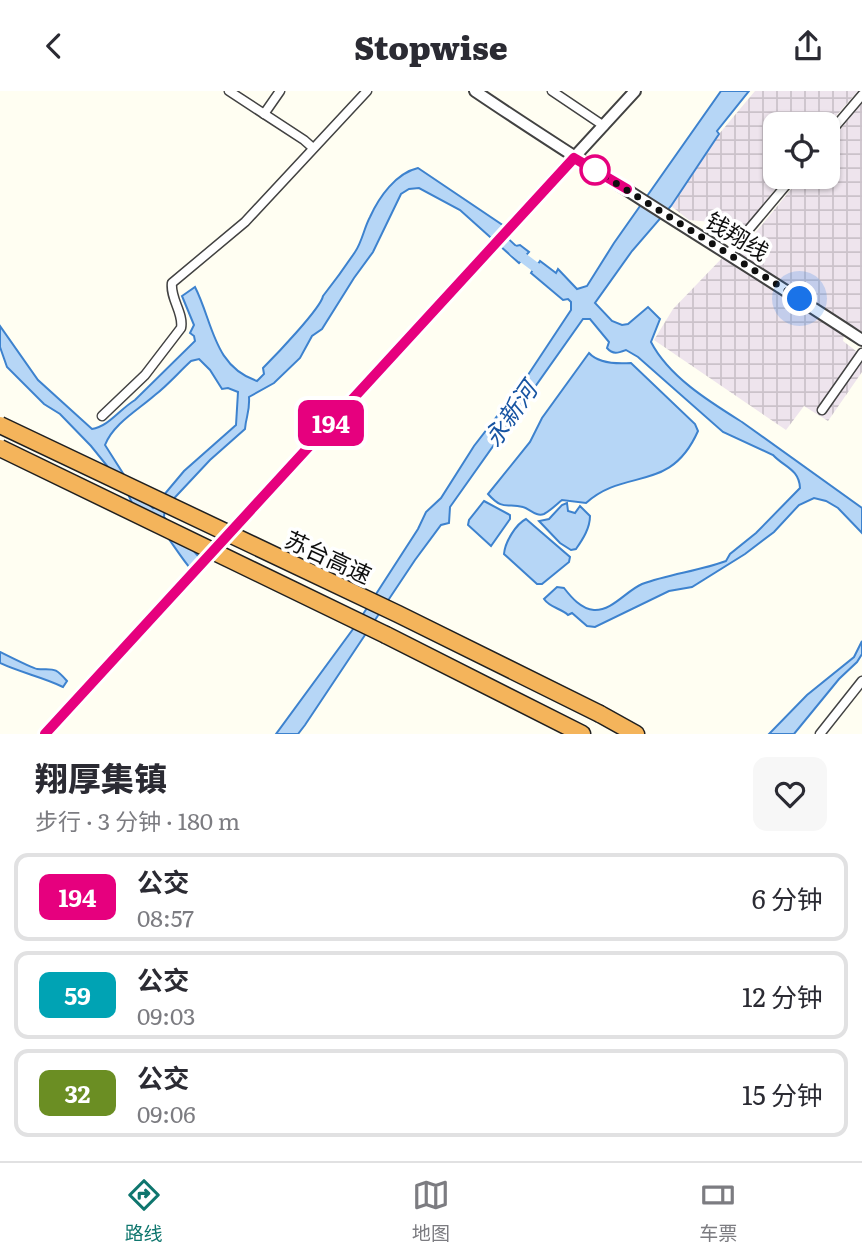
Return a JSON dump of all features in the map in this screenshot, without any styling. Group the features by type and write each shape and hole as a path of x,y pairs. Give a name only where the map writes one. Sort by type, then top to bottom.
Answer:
{"highway":[{"name":"苏台高速","path":"0,425 398,614 636,734"},
{"name":"苏台高速","path":"0,448 582,734"}],"street":[{"path":"229,91 313,148"},
{"path":"264,114 280,91"},
{"path":"102,416 145,375 181,328 183,322 173,296 172,283 245,222 367,91"},
{"name":"钱翔线","path":"475,91 574,158 673,218 862,340"},
{"path":"552,91 604,126"},
{"path":"45,734 635,91"},
{"path":"840,121 862,95"},
{"path":"728,254 783,189"},
{"path":"822,410 862,353"},
{"path":"820,734 862,681"}],"shaded area":[{"path":"755,91 858,91 839,112 763,112 763,189 775,189 739,234 712,222 689,220 671,206 719,134"},
{"path":"862,103 862,332 738,254 791,189 840,189 840,130"},
{"path":"723,257 844,335 843,341 856,351 862,360 862,372 828,421 804,406 786,430 654,340 673,309"}],"water":[{"name":"永新河","path":"721,91 749,91 717,131 719,134 671,206 632,251 595,303 612,321 622,325 628,324 648,307 660,319 651,342 668,366 704,397 862,508 862,533 838,508 814,498 799,505 774,532 745,554 692,587 669,591 595,627 587,626 572,613 568,615 549,604 544,599 557,587 564,588 573,599 585,607 601,609 642,584 726,561 730,554 756,533 800,488 794,472 773,455 723,432 638,357 626,350 611,352 607,348 609,342 590,319 583,319 450,507 449,523 441,525 415,560 305,725 298,734 276,734 356,625 418,529 426,512 441,498 474,446 522,384 571,310 571,302 568,299 563,300 531,273 534,268 532,265 540,261 556,273 558,269 577,289 587,286 614,243"},
{"path":"418,168 504,226 500,231 516,246 520,245 529,252 519,263 460,210 419,188 409,189 401,194 373,252 322,329 312,336 300,358 274,383 249,397 245,429 210,460 165,508 164,517 199,557 190,568 149,515 133,505 125,488 91,446 7,367 0,347 0,326 38,380 92,429 109,421 135,400 195,341 190,333 194,325 182,296 195,287 223,354 242,374 257,381 264,374 263,368 306,321 351,258 383,194 396,180","holes":["199,359 222,389 238,392 236,425 184,471 153,508 133,489 105,445 120,424 191,361"]},
{"path":"589,353 603,361 631,363 695,424 698,431 687,451 661,472 616,485 586,503 562,500 541,515 523,507 498,503 488,494 530,442 542,418"},
{"path":"484,501 510,515 491,546 468,525"},
{"path":"567,503 568,511 575,513 580,506 590,516 584,537 576,549 571,550 560,543 539,521 549,519"},
{"path":"526,519 570,557 569,562 542,584 537,584 504,554 512,534"},
{"path":"862,641 862,654 857,662 839,679 794,734 769,734 807,695 854,657"},
{"path":"0,652 35,668 56,671 67,681 63,687 0,663"}],"waterway":[{"path":"514,251 542,272"}],"bus line":[{"name":"194","path":"45,734 574,158 627,189"}],"route":[{"path":"595,170 800,299"}]}
